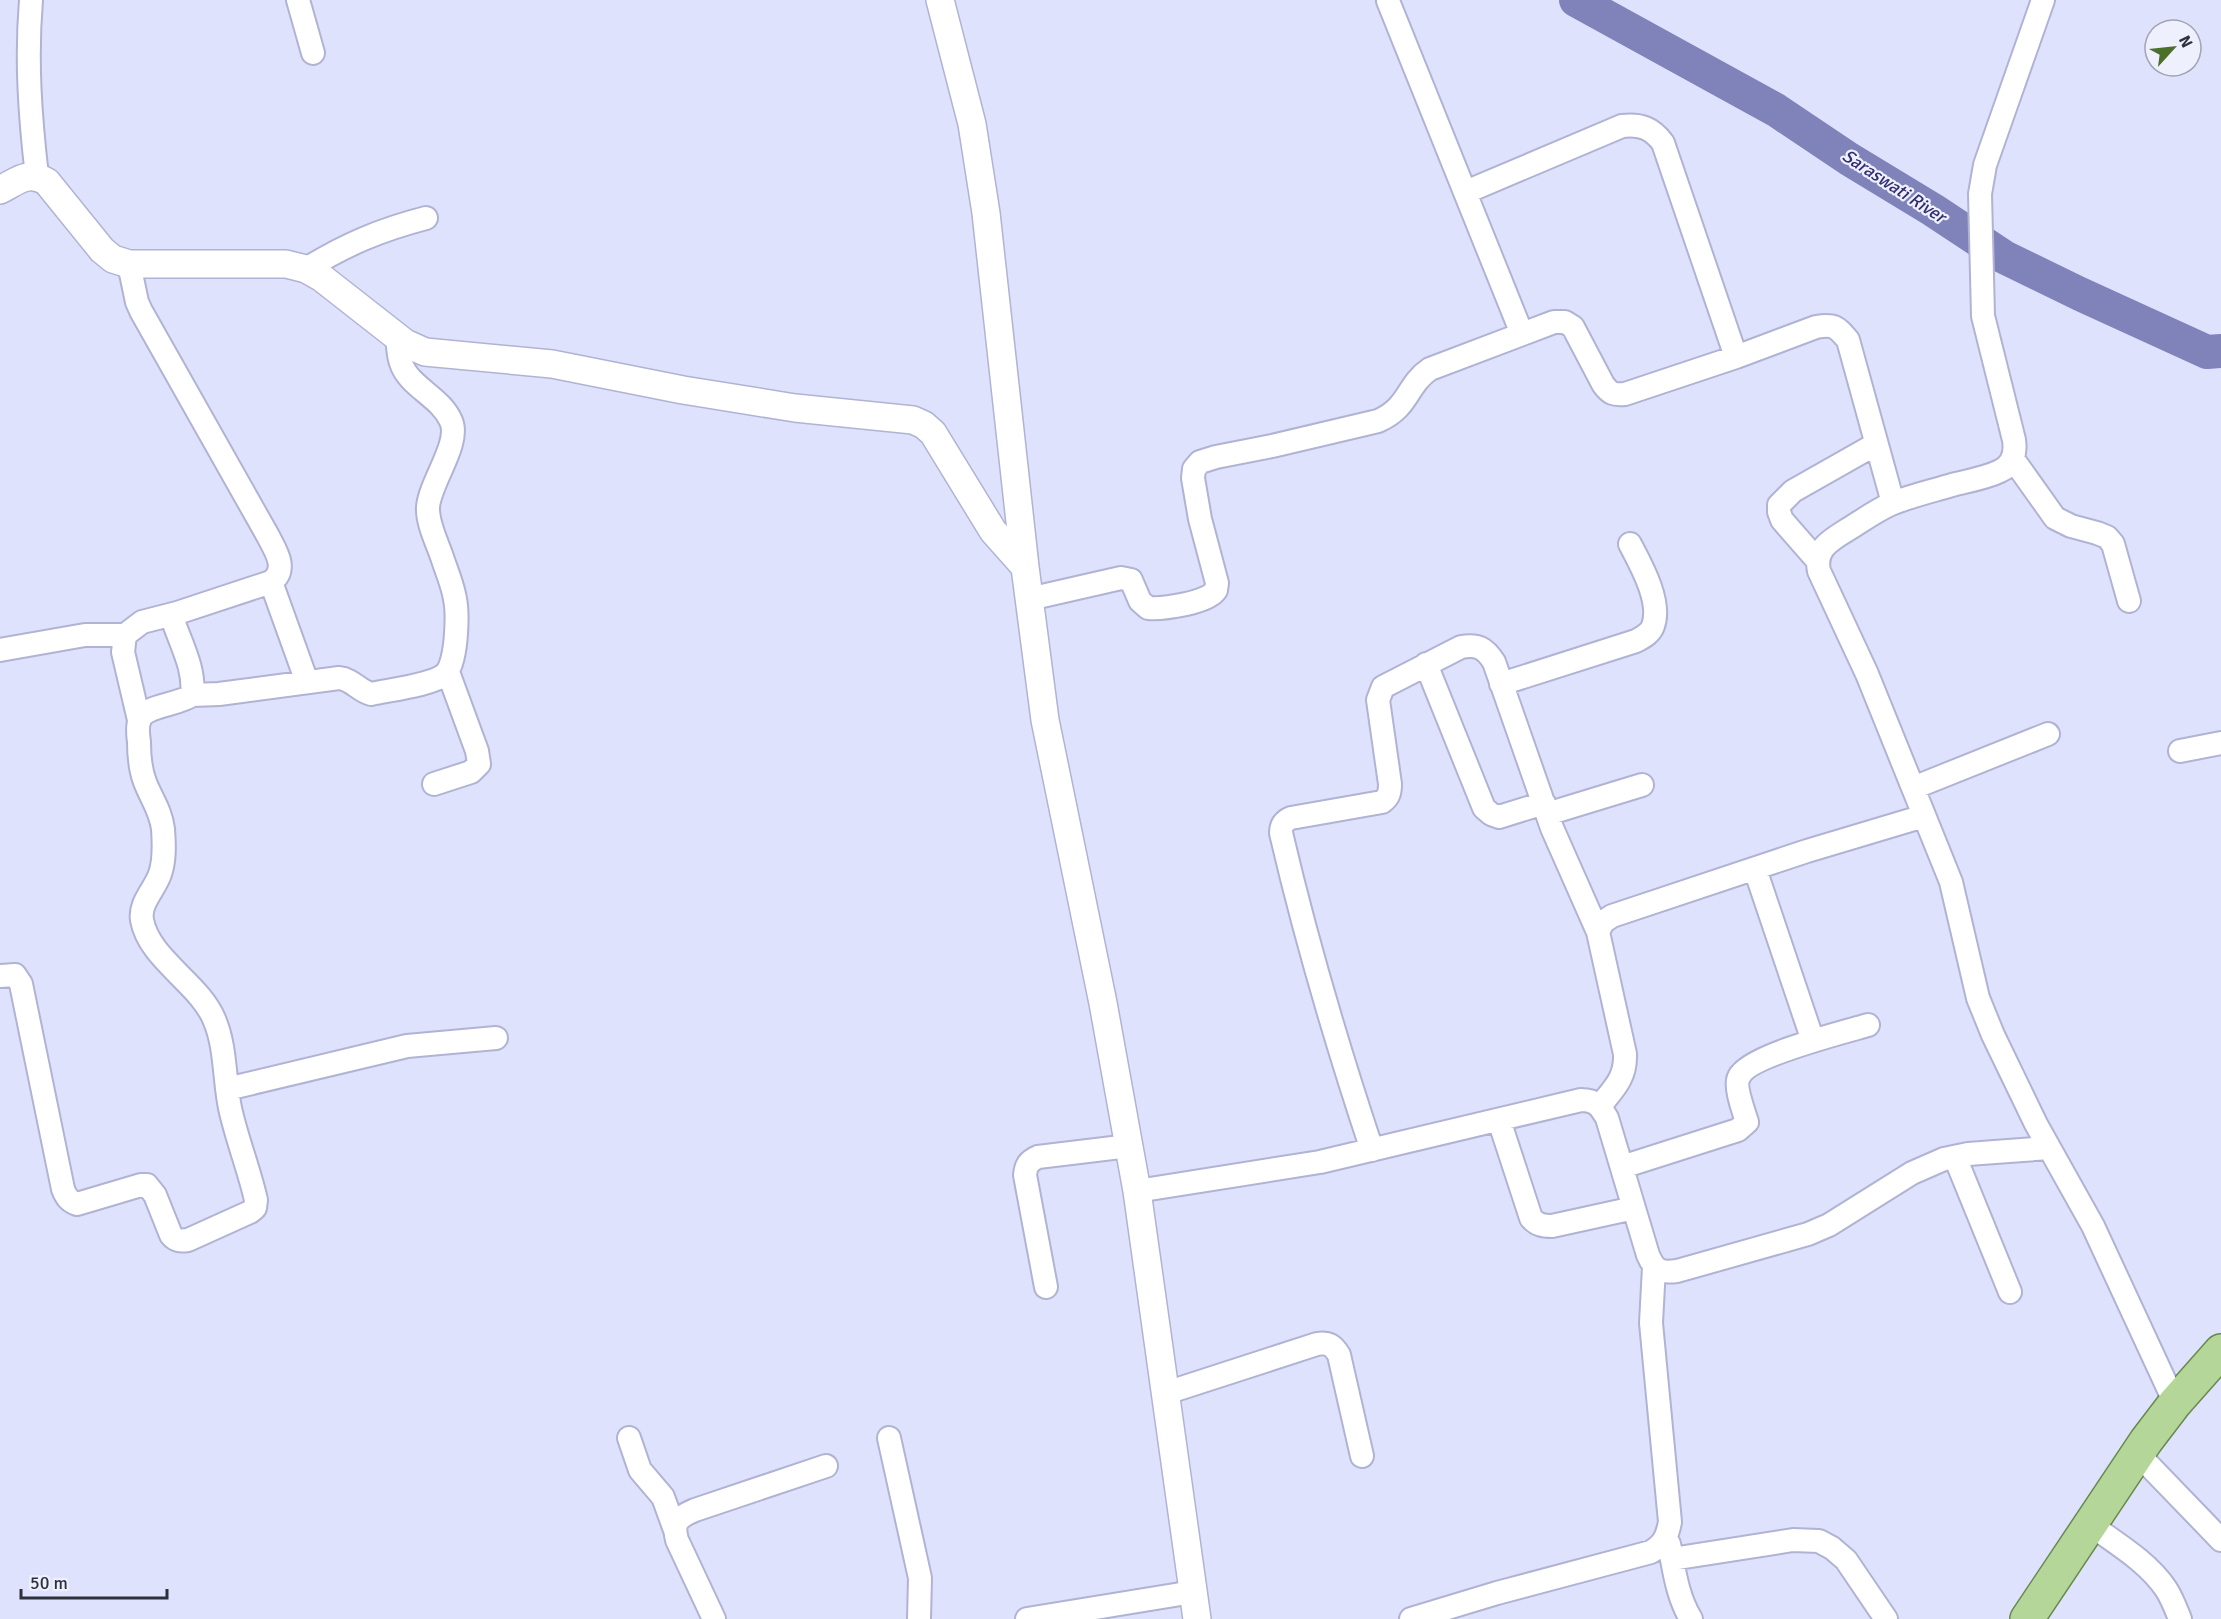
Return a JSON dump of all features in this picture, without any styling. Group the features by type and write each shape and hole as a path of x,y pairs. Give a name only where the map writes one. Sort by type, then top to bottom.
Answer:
{"main road":[{"path":"2027,1619 2138,1454 2175,1403 2221,1351"}],"street":[{"path":"31,0 28,91 37,176"},
{"path":"298,0 313,53"},
{"path":"940,0 972,124 986,213 1044,720 1102,1003 1137,1191 1197,1619"},
{"path":"2043,0 1985,165 1980,194 1983,316 2014,440 2013,459 2001,471 1893,503 1875,512 1821,549 1817,560 1819,571 1872,684 1951,882 1978,998 1993,1035 2036,1124 2093,1226 2175,1403"},
{"path":"1388,1 1522,334"},
{"path":"1466,192 1622,126 1636,124 1648,128 1663,143 1736,357"},
{"path":"0,190 24,177 37,176 47,182 102,250 113,259 129,264 286,264 306,270 322,278 397,336 416,349 425,352 552,364 750,401 827,412 913,420 924,425 933,433 993,531 1025,567"},
{"path":"306,270 334,252 371,235 426,218"},
{"path":"0,650 86,634 125,635 142,622 271,582 277,578 281,568 280,559 141,311 129,264"},
{"path":"1029,599 1121,578 1131,580 1140,601 1148,608 1157,609 1207,598 1216,590 1217,583 1200,519 1193,478 1194,469 1200,462 1378,421 1392,415 1423,374 1430,369 1554,322 1565,322 1573,327 1603,384 1609,392 1615,395 1625,394 1736,357 1816,327 1828,325 1838,328 1848,340 1893,503"},
{"path":"139,720 148,711 186,700 192,695 346,679 364,692 371,694 435,679 447,672 452,663 456,600 428,511 431,496 452,441 452,422 406,373 401,363 397,336"},
{"path":"1817,560 1782,520 1779,505 1793,491 1876,444"},
{"path":"2013,459 2055,518 2062,524 2107,537 2114,544 2129,601"},
{"path":"1502,684 1636,641 1647,635 1653,627 1654,607 1645,573 1630,544"},
{"path":"271,582 307,682"},
{"path":"177,613 174,620 175,626 190,670 192,695"},
{"path":"0,976 15,975 21,984 65,1197 77,1204 147,1185 155,1195 171,1235 175,1240 180,1241 188,1240 255,1208 256,1200 238,1140 220,1040 211,1012 151,941 142,919 145,903 160,874 163,860 163,831 159,811 145,782 139,760 139,720 123,652 125,635"},
{"path":"1372,1150 1338,1047 1303,927 1281,827 1291,818 1382,802 1388,798 1390,784 1379,694 1390,682 1461,647 1471,645 1481,647 1494,662 1545,808 1598,932 1625,1054 1622,1078 1600,1106"},
{"path":"1426,664 1484,808 1491,814 1499,818 1642,785"},
{"path":"434,784 471,772 479,764 477,751 447,672"},
{"path":"1913,788 2048,734"},
{"path":"2180,751 2221,743"},
{"path":"1598,932 1603,922 1612,916 1924,816"},
{"path":"1755,869 1813,1041"},
{"path":"1622,1167 1738,1130 1747,1122 1737,1084 1742,1072 1779,1053 1868,1025"},
{"path":"227,1089 407,1046 496,1038"},
{"path":"1137,1191 1320,1162 1581,1100 1592,1100 1600,1106 1607,1118 1654,1267 1651,1323 1670,1522 1668,1536 1681,1600 1691,1619"},
{"path":"1499,1120 1534,1222 1541,1226 1552,1226 1634,1208"},
{"path":"1046,1287 1025,1175 1030,1160 1038,1156 1129,1146"},
{"path":"1654,1267 1659,1272 1677,1271 1808,1234 1829,1224 1927,1165 1955,1157 2049,1148"},
{"path":"1955,1157 2010,1292"},
{"path":"1166,1393 1326,1342 1334,1346 1339,1355 1362,1456"},
{"path":"629,1438 640,1470 663,1497 714,1619"},
{"path":"889,1438 920,1578 914,1618"},
{"path":"2138,1454 2221,1540"},
{"path":"675,1530 676,1523 682,1516 695,1510 826,1466"},
{"path":"2091,1526 2138,1559 2156,1577 2167,1590 2180,1619"},
{"path":"1411,1619 1497,1593 1651,1552 1661,1546 1668,1536"},
{"path":"1672,1559 1793,1539 1819,1541 1846,1560 1886,1619"},
{"path":"1027,1619 1193,1592"}],"waterway":[{"name":"Saraswati River","path":"1576,0 1776,110 2004,257 2207,352 2221,351"}]}
